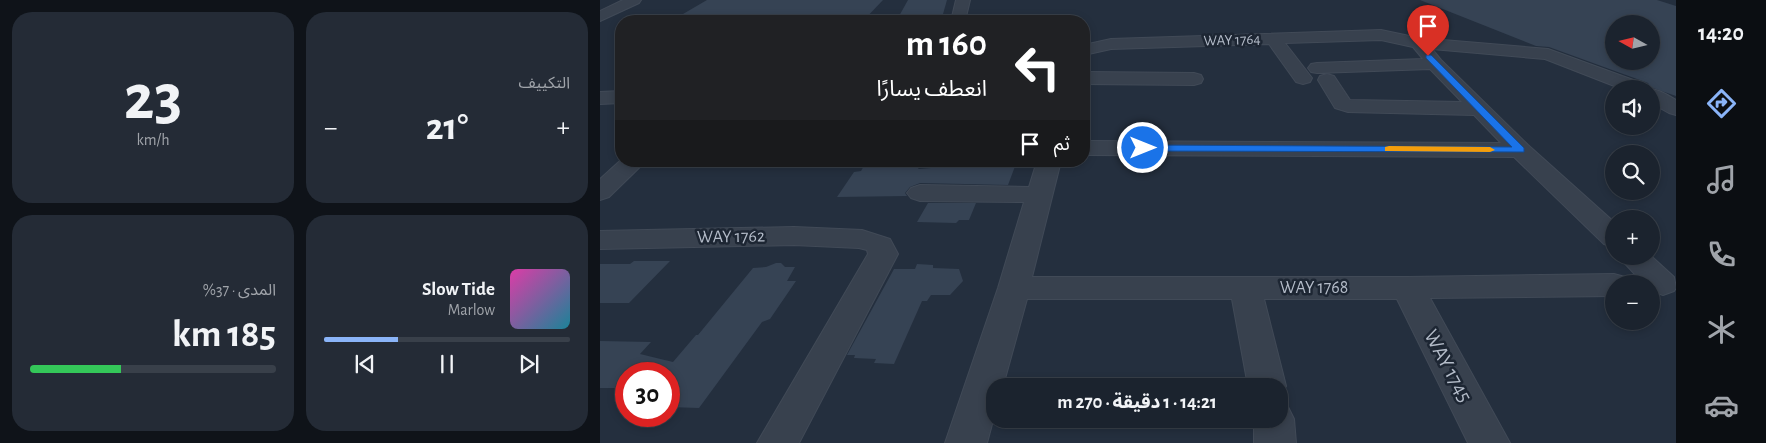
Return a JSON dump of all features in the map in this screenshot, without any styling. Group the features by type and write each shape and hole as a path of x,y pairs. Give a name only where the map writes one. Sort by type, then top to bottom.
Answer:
{"street":[{"path":"600,17 634,0"},
{"path":"960,15 964,0"},
{"name":"WAY 1764","path":"1090,49 1111,44 1381,35 1419,43 1548,54 1616,80"},
{"path":"1274,38 1316,75 1342,104 1348,106 1480,109"},
{"path":"1419,43 1436,64 1520,150 1605,230"},
{"path":"1316,75 1436,64"},
{"path":"1090,78 1194,79"},
{"path":"600,98 615,97"},
{"path":"1660,99 1676,109"},
{"path":"1090,148 1520,150"},
{"path":"600,192 627,167"},
{"path":"966,443 1014,288 1047,167"},
{"path":"920,192 1039,196"},
{"name":"WAY 1762","path":"600,240 794,236 862,239 880,245 883,254 778,443"},
{"path":"1643,265 1663,284"},
{"name":"WAY 1768","path":"1014,288 1408,288 1605,285"},
{"path":"1246,288 1265,378"},
{"name":"WAY 1745","path":"1408,288 1489,443"},
{"path":"1274,428 1275,443"}],"building":[{"path":"707,0 883,0 869,15 681,15"},
{"path":"908,0 947,0 943,14 900,15"},
{"path":"1420,0 1657,0 1676,6 1676,96 1660,90 1660,80 1640,80 1612,70 1660,70 1660,15 1605,15 1605,67 1549,47 1536,46"},
{"path":"863,167 916,167 919,169 1015,167 1008,185 920,183 910,187 905,193 907,196 837,197 854,172 861,171"},
{"path":"928,203 976,203 969,220 959,220 956,223 917,222"},
{"path":"634,261 670,261 629,303 600,303 600,264 630,264"},
{"path":"781,263 785,267 795,267 787,281 796,281 770,319 762,322 699,408 680,407 680,362 673,362 698,335 753,268"},
{"path":"917,264 933,265 933,268 959,269 963,281 950,295 931,295 927,301 922,301 894,364 874,363 876,359 854,358 855,355 847,355 894,269 915,269"},
{"path":"600,341 651,342 640,354 673,362 615,362 615,388 600,388"}],"slow traffic":[{"path":"1389,149 1490,150"}],"route":[{"path":"1143,148 1520,150 1428,56"}]}
